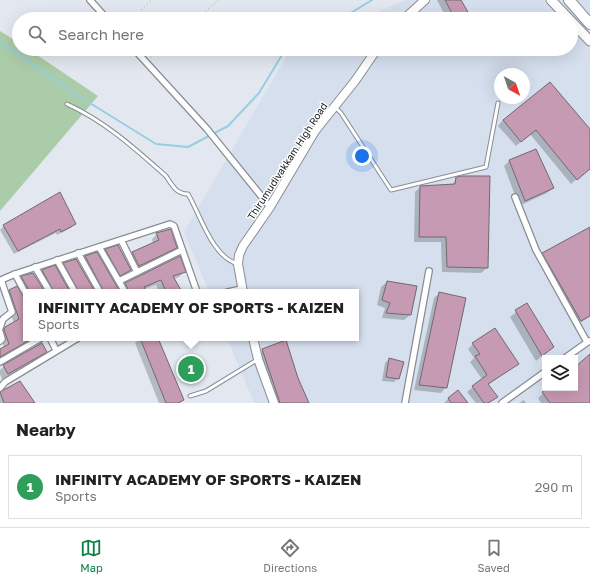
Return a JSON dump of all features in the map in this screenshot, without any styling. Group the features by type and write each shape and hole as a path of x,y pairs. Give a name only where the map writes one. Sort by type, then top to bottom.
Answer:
{"highway":[{"path":"569,0 590,24"}],"main road":[{"path":"412,12 425,0"},
{"path":"550,0 562,12"},
{"path":"578,28 590,41"},
{"name":"Thirumudivakkam High Road","path":"242,289 238,264 239,255 243,246 270,207 315,131 355,81 371,56"},
{"path":"255,341 258,359 274,403"}],"street":[{"path":"90,0 101,12"},
{"path":"140,56 207,129 270,207"},
{"path":"515,197 536,250 589,341 569,355"},
{"path":"0,328 3,319 12,312 1,280 56,260 170,224 176,229 196,289"},
{"path":"121,240 137,272"},
{"path":"99,247 123,289"},
{"path":"119,281 182,250"},
{"path":"78,253 98,289"},
{"path":"56,260 73,289"},
{"path":"35,267 48,289"},
{"path":"405,403 429,271"},
{"path":"15,274 23,289"},
{"path":"0,332 2,339 0,341"},
{"path":"0,362 36,341"},
{"path":"52,341 56,350"},
{"path":"0,388 5,382 71,341"},
{"path":"502,403 542,374"}],"lane":[{"path":"67,104 91,115 166,176 170,184 179,193 188,194 218,250 229,262 238,264"},
{"path":"334,106 341,113 391,190 486,167 498,104"},
{"path":"190,396 206,391 258,359"}],"path":[{"path":"141,12 140,11 152,0"},
{"path":"204,12 219,0"},
{"path":"146,62 152,56"}],"shaded area":[{"path":"405,0 590,0 590,403 254,403 228,341 359,341 359,289 208,289 184,232 287,56 578,56 578,12 377,12"}],"green space":[{"path":"0,31 12,39 12,56 38,56 98,96 0,211"}],"building":[{"path":"445,0 461,0 468,12 451,12"},
{"path":"550,82 590,129 590,169 577,180 536,130 521,142 503,120 523,104 530,104 530,98"},
{"path":"536,149 554,188 525,201 509,160"},
{"path":"490,176 488,268 447,267 446,237 419,237 420,186 455,184 456,177"},
{"path":"60,192 76,224 61,232 60,229 18,251 3,225"},
{"path":"590,227 590,316 581,321 542,253"},
{"path":"171,229 177,248 139,266 132,252 159,240 156,233"},
{"path":"118,245 131,270 120,276 105,249"},
{"path":"97,252 118,289 102,289 85,256"},
{"path":"180,256 186,272 173,276 180,289 165,289 161,280 144,287 145,289 128,289 125,283"},
{"path":"76,259 93,289 77,289 63,263"},
{"path":"55,265 68,289 52,289 42,270"},
{"path":"33,273 43,289 28,289 21,276"},
{"path":"387,281 417,286 411,315 386,313 390,303 382,300"},
{"path":"17,286 23,296 23,341 28,341 0,357 0,349 9,344 4,330 5,327 19,319 9,290"},
{"path":"439,292 466,298 447,388 419,385"},
{"path":"527,303 554,347 542,356 515,310"},
{"path":"495,328 519,364 488,384 498,397 488,403 484,403 472,386 487,375 475,356 480,354 472,343"},
{"path":"141,341 159,341 184,400 178,403 166,403"},
{"path":"286,341 298,378 309,403 280,403 262,349"},
{"path":"42,343 47,352 8,374 3,365"},
{"path":"590,354 590,403 550,403 542,392 543,391 578,391 578,364"},
{"path":"389,358 404,362 399,379 386,377"},
{"path":"20,381 35,403 4,403 0,392"},
{"path":"458,390 468,403 451,403 448,398"}],"waterway":[{"path":"352,12 372,0"},
{"path":"0,42 12,50"},
{"path":"20,56 77,95 156,144 188,147 228,126 259,93 281,56"}],"place":[{"name":"INFINITY ACADEMY OF SPORTS - KAIZEN","path":"191,369"}]}
